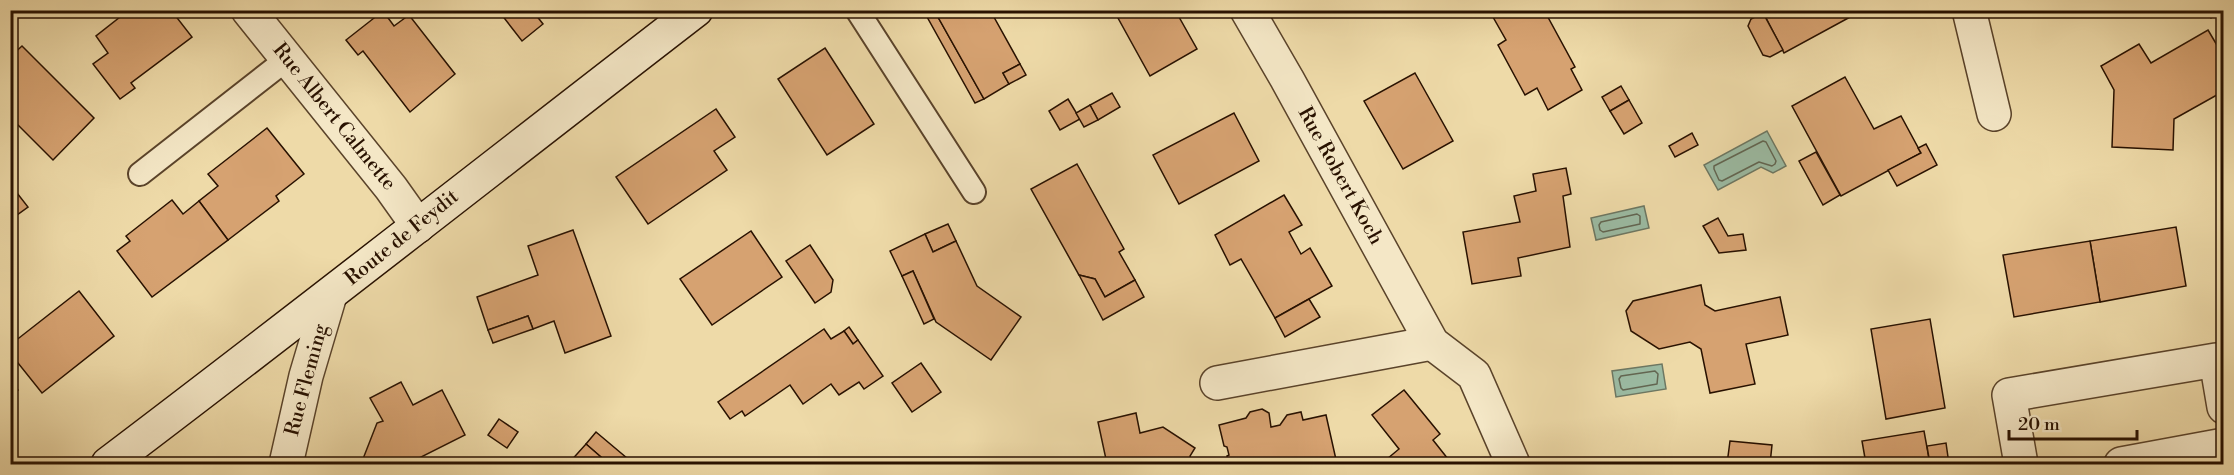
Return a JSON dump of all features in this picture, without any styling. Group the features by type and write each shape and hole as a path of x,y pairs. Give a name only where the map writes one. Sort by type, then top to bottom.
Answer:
{"street":[{"name":"Rue Albert Calmette","path":"248,10 391,188 418,226"},
{"name":"Route de Feydit","path":"108,465 330,296 696,10"},
{"name":"Rue Robert Koch","path":"1247,10 1287,78 1432,343 1474,375 1513,465"},
{"path":"1969,10 1994,114"},
{"name":"Rue Fleming","path":"286,465 306,376 330,296"},
{"path":"1217,383 1432,343"},
{"path":"2021,465 2010,395 2216,360 2223,407"},
{"path":"2121,465 2223,445"}],"lane":[{"path":"857,10 974,192"},
{"path":"140,174 287,59"}],"water":[{"path":"1767,131 1786,166 1773,173 1761,167 1718,190 1704,165"},
{"path":"1644,206 1649,228 1596,240 1591,218"},
{"path":"1662,364 1666,389 1616,397 1612,371"}],"building":[{"path":"129,10 171,10 192,37 131,83 135,88 120,99 93,64 108,53 96,36"},
{"path":"498,10 532,10 543,24 522,41"},
{"path":"913,10 934,10 984,99 975,103 927,17 916,16"},
{"path":"934,10 990,10 1020,64 1003,73 1009,84 984,99"},
{"path":"1123,10 1175,10 1197,49 1150,76 1118,18 1125,14"},
{"path":"1489,10 1544,10 1575,67 1571,69 1582,90 1548,110 1537,88 1525,95 1498,45 1506,40"},
{"path":"1762,10 1863,10 1784,53"},
{"path":"2206,10 2222,10 2211,18"},
{"path":"383,11 394,26 409,15 455,74 410,112 363,51 358,55 346,40"},
{"path":"1763,13 1783,50 1770,57 1763,55 1748,26 1751,19"},
{"path":"2208,30 2224,57 2224,91 2174,119 2173,150 2112,147 2114,90 2101,66 2139,44 2151,63"},
{"path":"22,46 94,118 53,160 10,117 10,57"},
{"path":"825,48 874,124 827,155 778,79"},
{"path":"1020,64 1026,75 1009,84 1003,73"},
{"path":"1415,73 1453,141 1403,169 1364,101"},
{"path":"1845,77 1874,129 1901,116 1921,153 1841,196 1792,106"},
{"path":"1621,86 1629,100 1610,111 1602,97"},
{"path":"1112,93 1120,107 1098,120 1090,105"},
{"path":"1068,99 1080,119 1060,130 1049,111"},
{"path":"1629,100 1642,123 1624,134 1610,111"},
{"path":"1090,105 1098,120 1084,127 1076,113"},
{"path":"716,109 735,137 714,151 727,170 648,224 616,177"},
{"path":"1234,113 1259,161 1179,204 1153,155"},
{"path":"267,128 304,174 276,196 279,201 228,240 199,201 218,186 208,174"},
{"path":"1692,133 1698,145 1675,157 1669,146"},
{"path":"1926,144 1937,165 1897,186 1888,170 1921,153 1918,148"},
{"path":"1816,152 1840,195 1823,205 1799,161"},
{"path":"1077,164 1124,249 1119,252 1135,280 1105,297 1095,279 1079,275 1031,189"},
{"path":"1566,168 1571,194 1563,196 1570,247 1518,258 1521,276 1472,284 1463,232 1520,222 1514,196 1536,191 1533,174"},
{"path":"10,184 28,207 10,220"},
{"path":"1284,195 1302,225 1289,232 1301,254 1310,248 1332,286 1275,318 1241,259 1230,265 1215,235"},
{"path":"172,200 183,214 199,201 228,240 152,297 117,251 130,241 126,236"},
{"path":"1718,218 1728,236 1743,234 1746,250 1719,253 1703,226"},
{"path":"948,224 956,241 933,252 925,234"},
{"path":"2176,227 2186,286 2100,302 2090,241"},
{"path":"573,230 611,336 565,353 554,321 533,329 528,316 488,330 477,297 538,275 528,246"},
{"path":"751,231 782,277 712,325 680,279"},
{"path":"925,234 933,252 956,241 977,286 1021,317 991,360 936,322 913,271 902,276 890,251"},
{"path":"2090,241 2100,302 2014,317 2003,255"},
{"path":"810,245 833,280 831,292 815,303 786,261"},
{"path":"913,271 934,319 924,324 902,276"},
{"path":"1079,275 1095,279 1105,297 1135,280 1144,297 1103,320"},
{"path":"1701,285 1705,305 1715,311 1780,297 1788,335 1746,344 1755,384 1710,393 1701,349 1690,342 1659,349 1631,331 1626,311 1633,301"},
{"path":"79,291 114,336 42,393 10,353 10,345"},
{"path":"1309,299 1320,317 1285,337 1275,318"},
{"path":"528,316 533,329 493,343 488,330"},
{"path":"1930,319 1945,408 1886,419 1871,329"},
{"path":"849,327 858,340 853,344 844,331"},
{"path":"824,329 831,339 844,331 853,344 858,340 883,376 864,389 859,382 839,395 831,384 803,404 790,385 745,416 742,411 730,419 718,402"},
{"path":"921,363 941,392 912,412 892,383"},
{"path":"10,380 18,390 10,395"},
{"path":"401,382 413,405 442,390 465,435 419,458 416,464 361,464 377,423 383,421 370,398"},
{"path":"1404,390 1440,434 1433,440 1452,464 1381,464 1399,449 1372,415"},
{"path":"1262,409 1269,413 1271,427 1280,425 1287,415 1301,412 1303,420 1326,415 1337,464 1228,464 1227,456 1229,455 1227,447 1224,446 1219,425 1246,418 1250,412"},
{"path":"1136,413 1140,433 1163,427 1195,448 1190,456 1192,463 1198,462 1198,464 1107,464 1098,422"},
{"path":"499,419 518,432 507,448 488,435"},
{"path":"1924,431 1930,464 1866,464 1862,441"},
{"path":"596,432 634,464 609,464 586,444"},
{"path":"1730,441 1772,445 1770,464 1727,464"},
{"path":"1946,443 1949,464 1930,464 1927,446"},
{"path":"586,444 609,464 568,464"}]}
